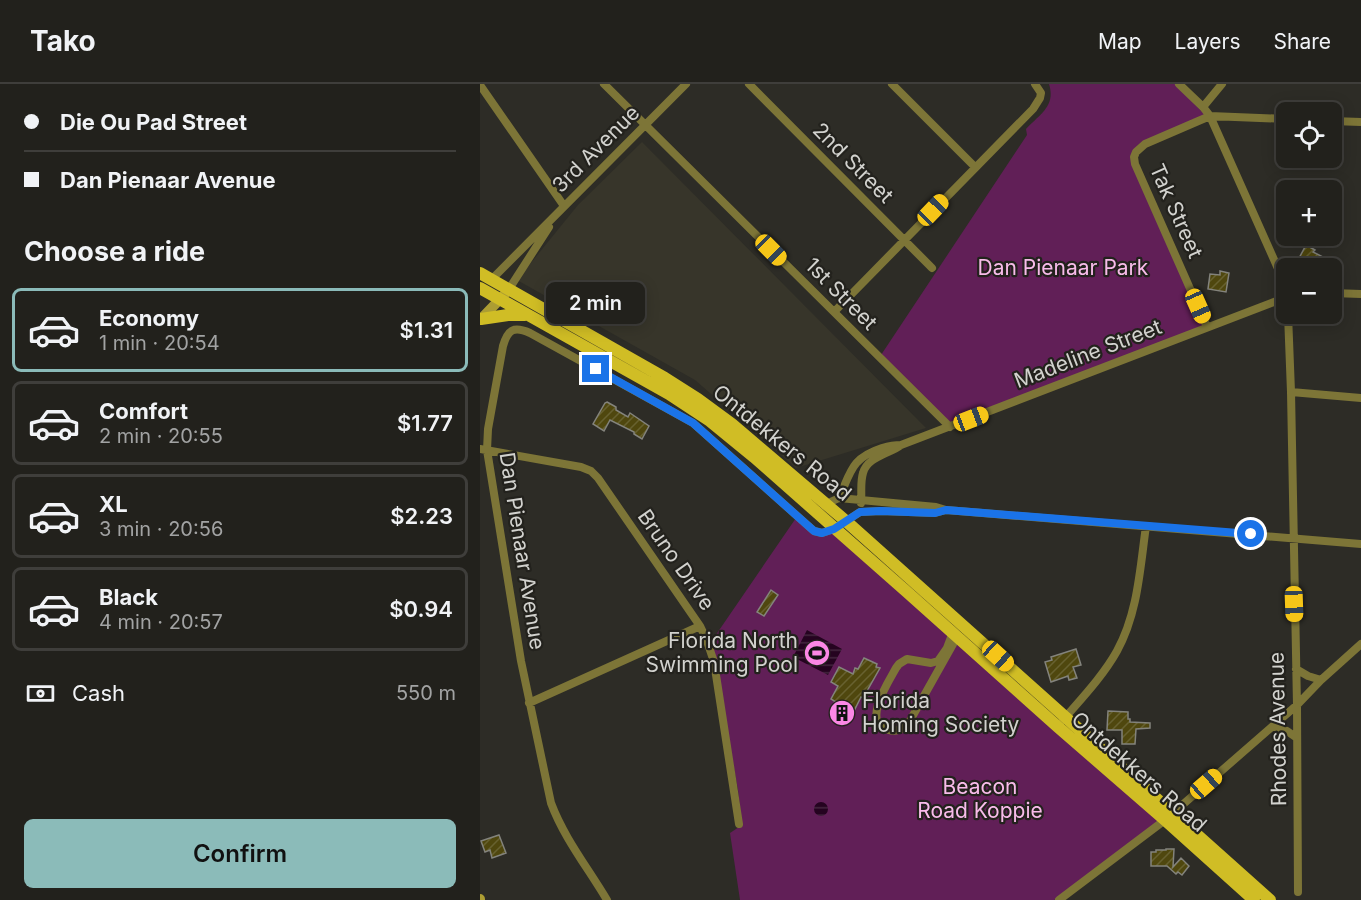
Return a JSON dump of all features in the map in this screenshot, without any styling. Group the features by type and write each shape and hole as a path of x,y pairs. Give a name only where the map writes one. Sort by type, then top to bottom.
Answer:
{"main road":[{"name":"Ontdekkers Road","path":"480,273 704,402 732,424 821,507 834,529 955,634 1062,722"},
{"path":"481,290 492,279"},
{"path":"481,319 509,289"},
{"name":"Ontdekkers Road","path":"481,290 669,394 700,414 821,507 847,522 1062,722 1169,817 1270,900"},
{"path":"481,319 526,315"},
{"name":"Ontdekkers Road","path":"1169,817 1254,900"}],"street":[{"name":"1st Street","path":"604,84 950,428"},
{"name":"3rd Avenue","path":"492,279 686,84"},
{"name":"2nd Street","path":"749,84 932,267"},
{"path":"892,84 975,167"},
{"path":"834,312 1032,109 1041,93 1035,84"},
{"path":"1179,84 1210,116 1276,262"},
{"path":"1203,107 1222,84"},
{"path":"480,85 564,206"},
{"path":"1210,116 1276,119"},
{"name":"Tak Street","path":"1207,327 1135,164 1134,157 1138,148 1145,144 1210,116"},
{"path":"1342,121 1361,122"},
{"name":"3rd Avenue","path":"509,289 558,213"},
{"path":"1342,293 1361,294"},
{"name":"Madeline Street","path":"860,512 862,475 865,466 871,460 901,445 1276,301"},
{"name":"Rhodes Avenue","path":"1288,324 1297,705 1298,892"},
{"name":"Dan Pienaar Avenue","path":"607,900 556,815 549,793 519,650 483,449 506,337 514,329 523,330 693,423 814,531 822,533 834,529"},
{"path":"1291,392 1361,398"},
{"name":"Madeline Street","path":"839,498 854,465 863,456 893,445 901,445"},
{"name":"Bruno Drive","path":"483,449 573,465 591,471 700,626 714,662 739,824"},
{"path":"821,507 839,498 936,507 946,510 1361,544"},
{"path":"834,529 860,512 935,513 946,510"},
{"path":"1062,722 1111,662 1124,637 1136,597 1146,526"},
{"path":"529,703 700,626"},
{"path":"955,634 907,726 892,731 882,727 876,719 876,710 899,664 907,659 931,663 938,661 955,634"},
{"path":"1059,900 1169,817 1297,705 1361,644"},
{"path":"1296,669 1322,680"},
{"path":"1273,726 1297,738"}],"shaded area":[{"path":"642,142 926,428 796,468 695,380 517,280 578,205"},
{"name":"Florida North Swimming Pool","path":"807,630 842,649 828,675 793,657"},
{"path":"821,802 826,804 828,809 826,814 821,816 816,814 814,809 816,804"}],"green space":[{"name":"Dan Pienaar Park","path":"1049,84 1176,84 1205,115 1145,141 1138,145 1133,153 1203,326 950,424 881,355 1027,135 1026,129 1045,109 1051,92"},
{"name":"Beacon Road Koppie","path":"796,518 812,533 832,533 1159,821 1054,900 740,900 730,833 742,825 738,790 711,642"}],"building":[{"path":"1305,246 1323,257 1322,258 1299,258"},
{"path":"1220,271 1229,273 1226,292 1208,289 1210,274 1220,275"},
{"path":"607,402 628,417 630,413 649,426 642,439 634,432 610,420 604,431 593,424"},
{"name":"Florida North Swimming Pool","path":"771,590 778,595 764,616 757,612"},
{"path":"1076,649 1081,665 1073,667 1077,678 1069,680 1068,676 1051,682 1045,662 1052,660 1051,657"},
{"name":"Florida North Swimming Pool","path":"864,658 877,664 876,667 880,668 863,698 861,697 854,711 850,709 845,720 834,715 839,704 831,699 838,686 831,682 839,667 853,674"},
{"path":"1108,711 1128,712 1130,722 1150,723 1150,728 1136,729 1135,744 1122,744 1122,730 1107,730"},
{"path":"499,835 506,853 492,858 490,850 485,852 481,841"},
{"path":"1174,849 1173,867 1181,858 1189,866 1182,875 1178,872 1176,874 1167,866 1151,866 1151,852"}],"place":[{"name":"Florida North Swimming Pool","path":"817,653"},
{"name":"Florida Homing Society","path":"842,713"}],"route":[{"path":"596,369 693,423 814,531 822,533 834,529 860,512 935,513 946,510 1251,534"}]}
